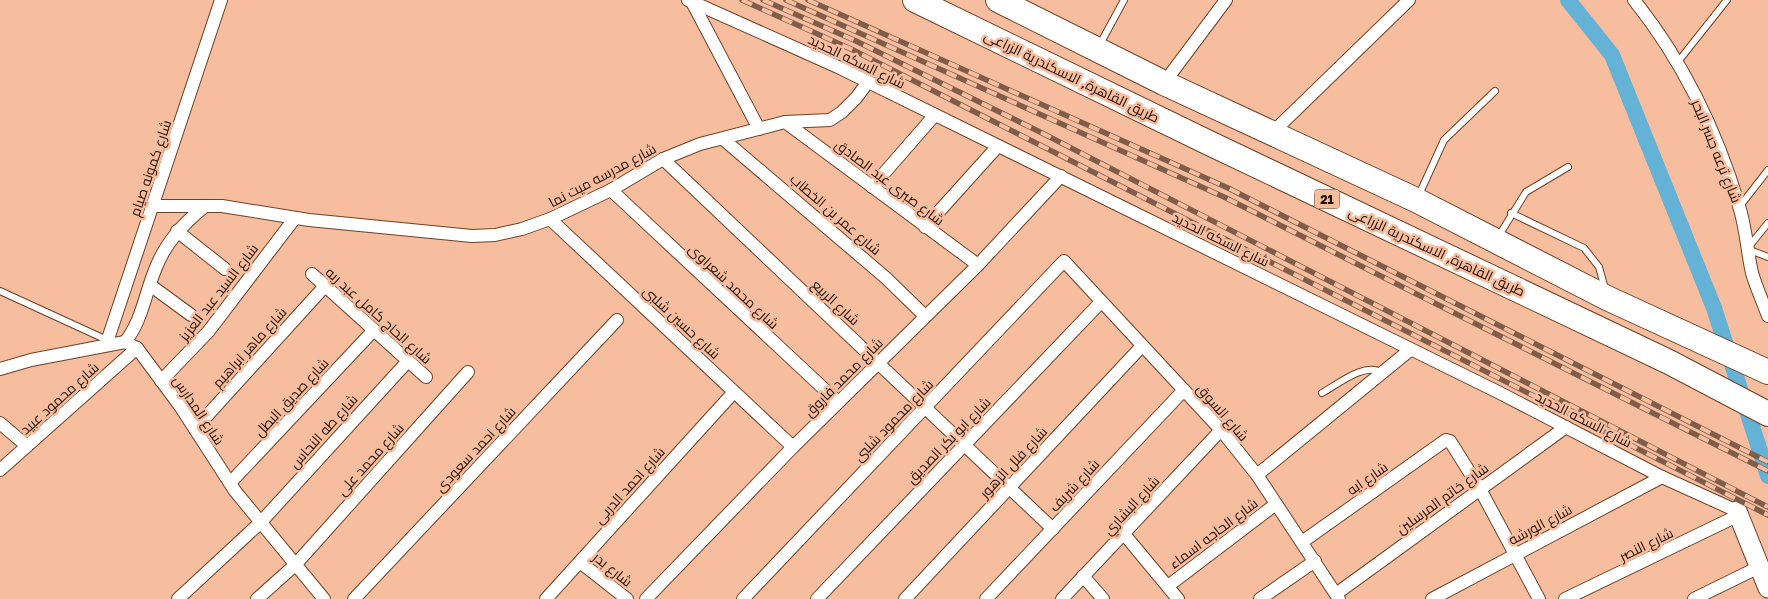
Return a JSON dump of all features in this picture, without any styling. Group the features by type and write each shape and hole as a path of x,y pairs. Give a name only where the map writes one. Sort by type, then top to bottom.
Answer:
{"highway":[{"name":"طريق القاهرة, الاسكندرية الزراعى","path":"916,0 1207,142 1669,362 1768,414"},
{"path":"1004,1 1164,83 1416,200 1607,298 1768,372"}],"street":[{"name":"شارع كمونه صيام","path":"106,342 221,0"},
{"path":"1164,83 1226,0"},
{"path":"1272,133 1409,0"},
{"path":"690,1 759,130"},
{"name":"شارع السكه الحديد","path":"690,1 868,82 934,116 1061,176 1566,427 1662,477 1738,513"},
{"name":"شارع ترعه جسر البحر","path":"1636,1 1652,22 1677,62 1707,119 1740,206 1752,275 1768,316"},
{"name":"شارع مدرسه ميت نما","path":"153,206 222,206 250,209 295,218 472,236 495,235 522,229 550,219 611,190 663,159 700,144 785,122 830,120 856,98 868,82"},
{"path":"872,187 934,116"},
{"name":"شارع صبرى عبد الصادق","path":"785,122 924,227 978,265"},
{"name":"شارع عمر بن الخطاب","path":"723,139 886,278 925,316"},
{"path":"924,227 998,146"},
{"name":"شارع الربيع","path":"663,159 1053,529"},
{"name":"شارع محمد فاروق","path":"646,599 793,447 978,265 1061,176"},
{"name":"شارع محمد شعراوى","path":"611,190 838,402"},
{"path":"0,369 106,342 124,342 138,322 160,256 177,231 205,206"},
{"name":"شارع السيد عبد العزيز","path":"162,381 208,332 295,218"},
{"name":"شارع حسين شلبى","path":"550,219 793,447"},
{"path":"177,231 225,269"},
{"name":"شارع السوق","path":"1064,261 1221,430 1257,475 1338,596"},
{"name":"شارع محمود شلبى","path":"743,599 1064,261"},
{"name":"شارع الحاج كامل عبد ربه","path":"312,274 426,377"},
{"path":"150,285 191,315"},
{"name":"شارع ماهر ابراهيم","path":"195,429 325,286"},
{"name":"شارع ابو بكر الصديق","path":"817,599 1101,302"},
{"name":"شارع احمد سعودى","path":"354,599 617,320"},
{"name":"شارع صديق البطل","path":"230,483 374,330"},
{"name":"شارع المدارس","path":"124,342 137,348 162,381 230,483 324,599"},
{"name":"شارع فلل الزهور","path":"905,599 1142,346"},
{"name":"شارع محمود عبيد","path":"0,470 137,348"},
{"path":"1257,475 1410,350"},
{"name":"شارع طه النحاس","path":"178,599 261,522 408,361"},
{"name":"شارع محمد على","path":"257,599 295,565 468,372"},
{"name":"شارع شريف","path":"986,599 1184,390"},
{"name":"شارع احمد الدربى","path":"546,599 734,392"},
{"path":"0,423 27,446"},
{"name":"شارع خاتم المرسلين","path":"1338,596 1566,427"},
{"name":"شارع البشاري","path":"1062,599 1221,430"},
{"name":"شارع ايه","path":"1302,542 1446,440 1450,440 1480,489"},
{"name":"شارع الورشه","path":"1432,599 1662,477"},
{"path":"1480,489 1539,599"},
{"name":"شارع الحاجه اسماء","path":"1168,586 1276,504"},
{"path":"1738,513 1768,588"},
{"name":"شارع النصر","path":"1565,599 1738,513"},
{"path":"1124,534 1178,599"},
{"name":"شارع بدر","path":"580,562 626,599"},
{"path":"1260,599 1315,562"},
{"path":"1694,599 1759,567"},
{"path":"1083,576 1104,599"}],"lane":[{"path":"1097,49 1124,0"},
{"path":"1677,62 1727,0"},
{"path":"1416,200 1444,140 1496,91"},
{"path":"1496,240 1511,213 1532,188 1568,167"},
{"path":"1740,206 1768,170"},
{"path":"1511,213 1584,248 1599,267 1607,298"},
{"path":"1768,223 1747,249 1768,257"},
{"path":"0,291 106,342"},
{"path":"1322,394 1364,370 1374,369 1382,373"}],"waterway":[{"path":"1568,0 1612,55 1714,308 1768,476"}],"railway":[{"path":"742,0 853,50 1768,515"},
{"path":"763,0 856,41 1042,133 1768,507"},
{"path":"786,0 1224,197 1768,471"},
{"path":"808,0 1228,188 1768,462"}]}
